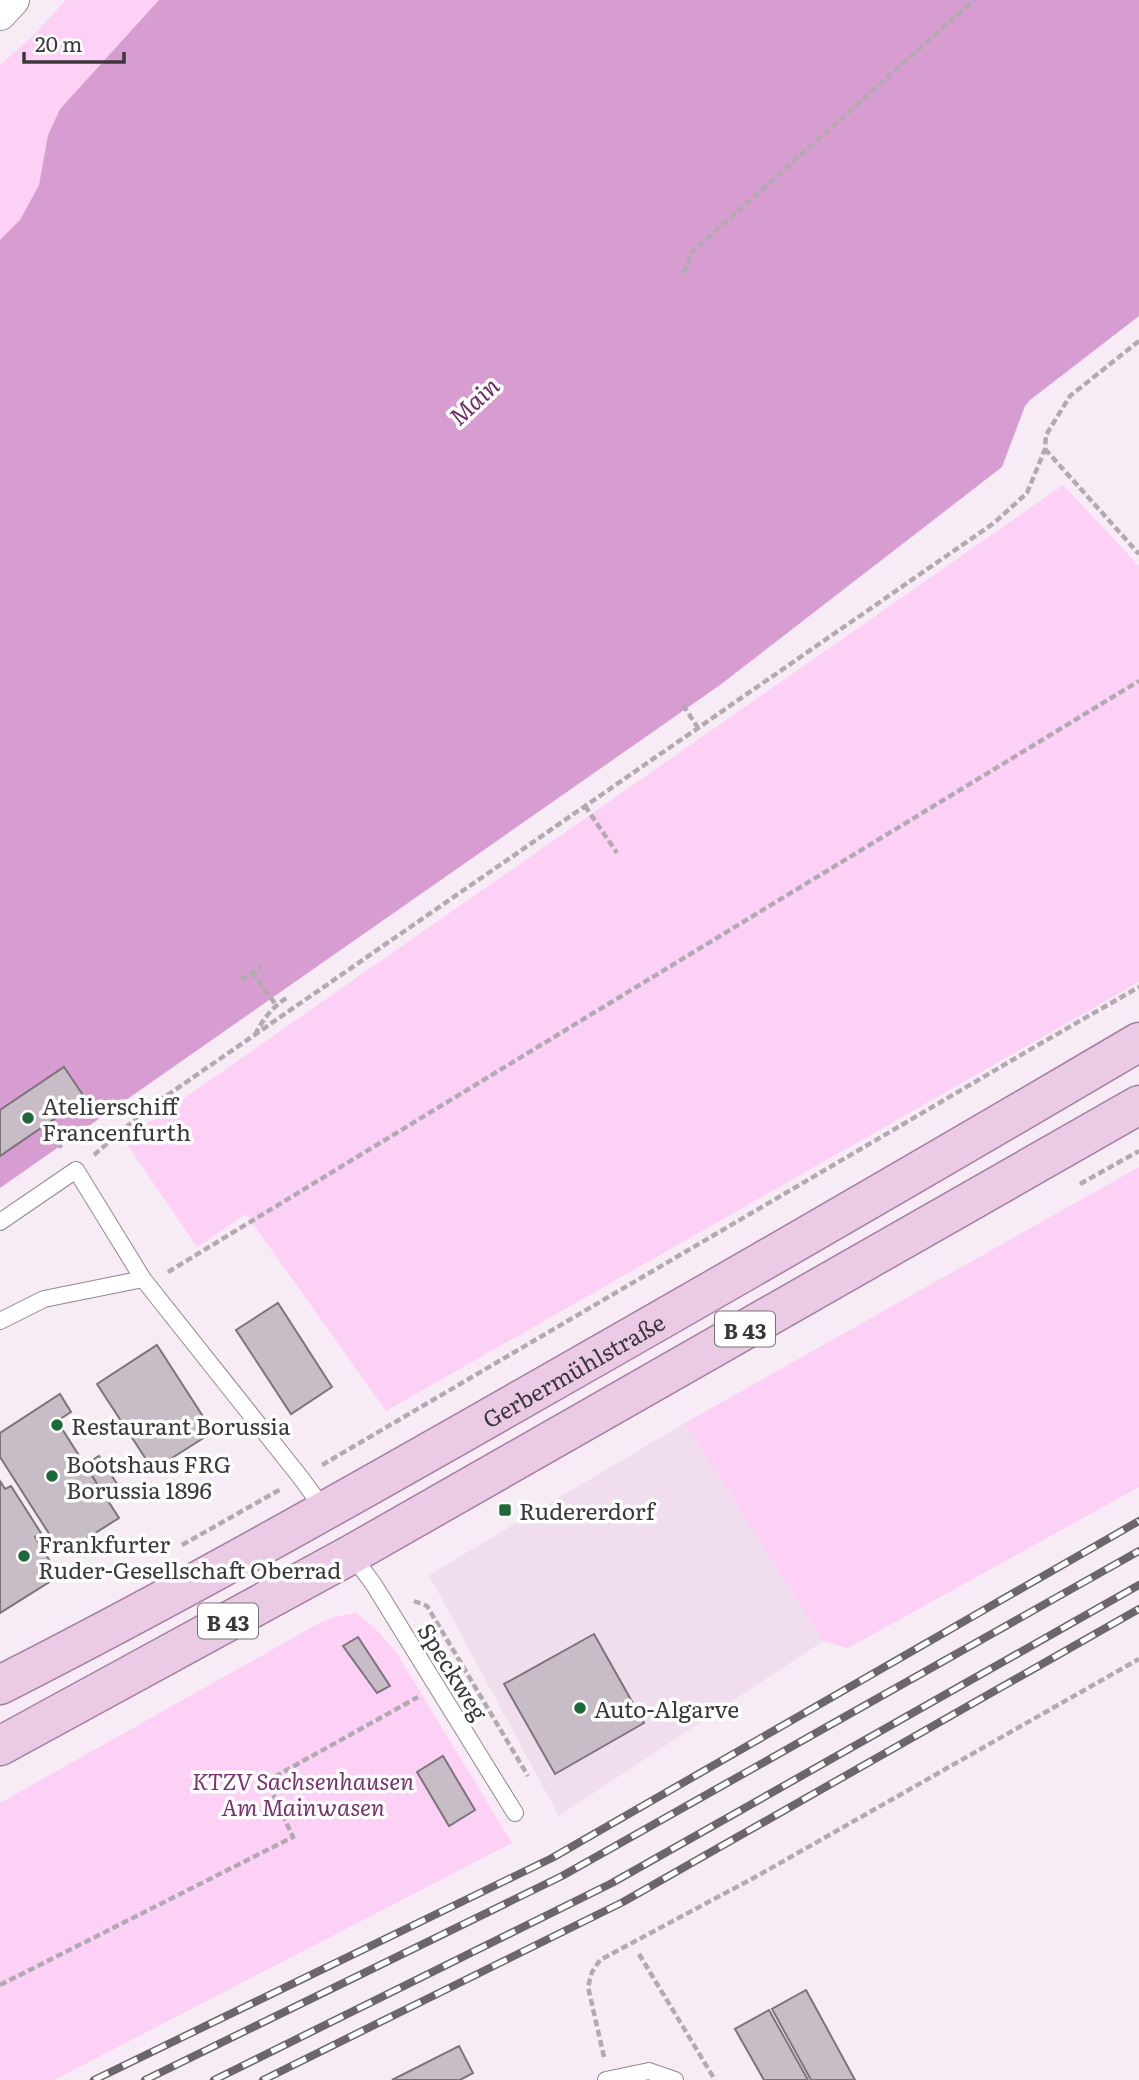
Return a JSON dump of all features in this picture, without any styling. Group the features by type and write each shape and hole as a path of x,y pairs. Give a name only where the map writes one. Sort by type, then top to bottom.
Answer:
{"main road":[{"name":"Gerbermühlstraße","path":"0,1685 325,1511 838,1219 1139,1042"},
{"name":"B 43","path":"0,1746 352,1554 1139,1105"},
{"path":"325,1511 352,1554"}],"street":[{"path":"0,14 13,0"}],"lane":[{"path":"0,1222 76,1170 143,1279 325,1511"},
{"path":"0,1321 44,1299 143,1279"},
{"name":"Speckweg","path":"352,1554 374,1585 515,1813"},
{"path":"607,2079 649,2071 675,2080"}],"path":[{"path":"684,273 691,253 974,0"},
{"path":"76,1170 146,1111 994,523 1027,493 1045,449 1045,435 1070,396 1139,341"},
{"path":"1045,449 1139,554"},
{"path":"143,1279 172,1271 1139,681"},
{"path":"683,705 698,728"},
{"path":"585,806 617,853"},
{"path":"241,979 262,966"},
{"path":"252,972 276,1005"},
{"path":"180,1546 1139,988"},
{"path":"254,1036 263,1019 288,997"},
{"path":"374,1585 427,1606 528,1776"},
{"path":"607,2079 588,1987 592,1972 600,1960 760,1875 1139,1659"},
{"path":"0,1985 293,1837 267,1782 437,1687"},
{"path":"639,1954 715,2080"}],"shaded area":[{"path":"685,1423 823,1641 559,1816 429,1575"}],"green space":[{"path":"66,0 159,0 60,109 48,135 39,185 20,220 0,240 0,65 32,37"},
{"path":"1063,485 1139,566 1139,982 386,1411 246,1214 197,1247 124,1140"},
{"path":"1139,1167 1139,1487 848,1648 823,1641 685,1423"},
{"name":"KTZV Sachsenhausen Am Mainwasen","path":"356,1613 374,1627 396,1652 512,1843 54,2080 0,2080 0,1803 323,1621"}],"water":[{"name":"Main","path":"159,0 1139,0 1139,316 1030,400 1025,406 1002,467 720,685 0,1188 0,240 20,220 39,185 48,135 60,109"}],"building":[{"name":"Atelierschiff Francenfurth","path":"64,1067 85,1098 0,1156 0,1110"},
{"path":"278,1303 332,1387 291,1414 236,1330"},
{"path":"157,1345 213,1432 153,1470 97,1384"},
{"name":"Bootshaus FRG Borussia 1896","path":"60,1394 71,1412 57,1421 119,1518 62,1554 0,1457 0,1433"},
{"path":"99,1456 121,1490 107,1499 85,1465"},
{"name":"Frankfurter Ruder-Gesellschaft Oberrad","path":"0,1481 5,1489 11,1486 41,1533 35,1537 59,1576 0,1613"},
{"path":"594,1634 644,1723 555,1774 504,1684"},
{"path":"358,1637 390,1686 377,1693 343,1646"},
{"path":"443,1756 475,1810 449,1826 417,1772"},
{"path":"806,1990 855,2080 811,2080 772,2009"},
{"path":"769,2010 808,2080 764,2080 735,2029"},
{"path":"459,2046 473,2073 460,2080 392,2080"}],"railway":[{"path":"94,2080 552,1858 1139,1521"},
{"path":"145,2080 562,1876 1139,1551"},
{"path":"214,2080 612,1883 1139,1585"},
{"path":"263,2080 623,1902 1139,1609"}],"place":[{"name":"Atelierschiff Francenfurth","path":"28,1118"},
{"name":"Restaurant Borussia","path":"57,1425"},
{"name":"Bootshaus FRG Borussia 1896","path":"52,1476"},
{"name":"Rudererdorf","path":"505,1510"},
{"name":"Frankfurter Ruder-Gesellschaft Oberrad","path":"24,1556"},
{"name":"Auto-Algarve","path":"580,1708"}]}
